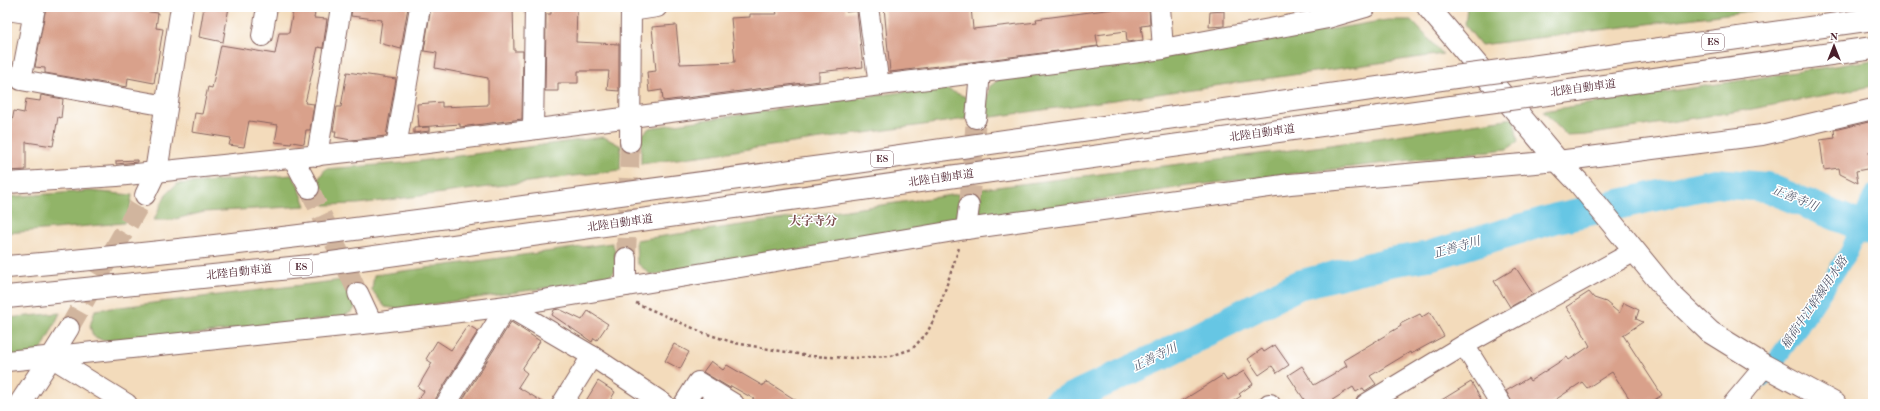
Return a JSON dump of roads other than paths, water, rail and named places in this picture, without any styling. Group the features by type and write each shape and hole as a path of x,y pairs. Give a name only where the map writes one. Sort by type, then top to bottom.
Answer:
{"main road":[{"path":"156,172 182,7"},
{"path":"1428,7 1579,184 1669,293 1710,332 1765,366 1835,404"},
{"name":"E8","path":"7,267 132,256 308,236 949,149 1873,19"},
{"name":"北陸自動車道","path":"7,297 310,266 1873,48"},
{"path":"7,255 49,254 253,236 308,236"},
{"path":"20,404 51,357"}],"street":[{"path":"262,36 267,7"},
{"path":"317,156 341,7"},
{"path":"396,147 420,7"},
{"path":"533,129 535,7"},
{"path":"630,142 631,9 657,7"},
{"path":"868,7 879,85"},
{"path":"1160,7 1163,49"},
{"path":"7,184 156,172 396,147 1163,49 1328,18 1366,7"},
{"path":"7,10 34,10 21,80 167,106"},
{"path":"976,118 980,72"},
{"path":"7,361 372,323 507,306 629,294 966,229 1290,184 1558,161 1762,136 1873,109"},
{"path":"294,158 309,188"},
{"path":"145,196 156,172"},
{"path":"966,229 969,206"},
{"path":"1374,402 1464,345 1635,251"},
{"path":"626,258 629,294"},
{"path":"358,293 372,323"},
{"path":"507,306 592,356 664,404"},
{"path":"446,404 507,306"},
{"path":"51,357 70,328"},
{"path":"1464,345 1501,404"},
{"path":"562,404 592,356"},
{"path":"51,357 127,404"},
{"path":"1733,404 1765,366"},
{"path":"684,404 698,382 734,404"}],"waterway":[{"name":"正善寺川","path":"1057,404 1161,356 1298,285 1390,262 1429,256 1557,218 1715,183 1766,187 1873,231"},
{"name":"稲荷中江幹線用水路","path":"1762,379 1799,328 1849,252 1873,194"}],"tunnel":[{"path":"969,206 976,118"},
{"path":"626,258 630,142"},
{"path":"309,188 358,293"},
{"path":"69,328 145,195"}],"district":[{"name":"大字寺分","path":"813,222"}]}
